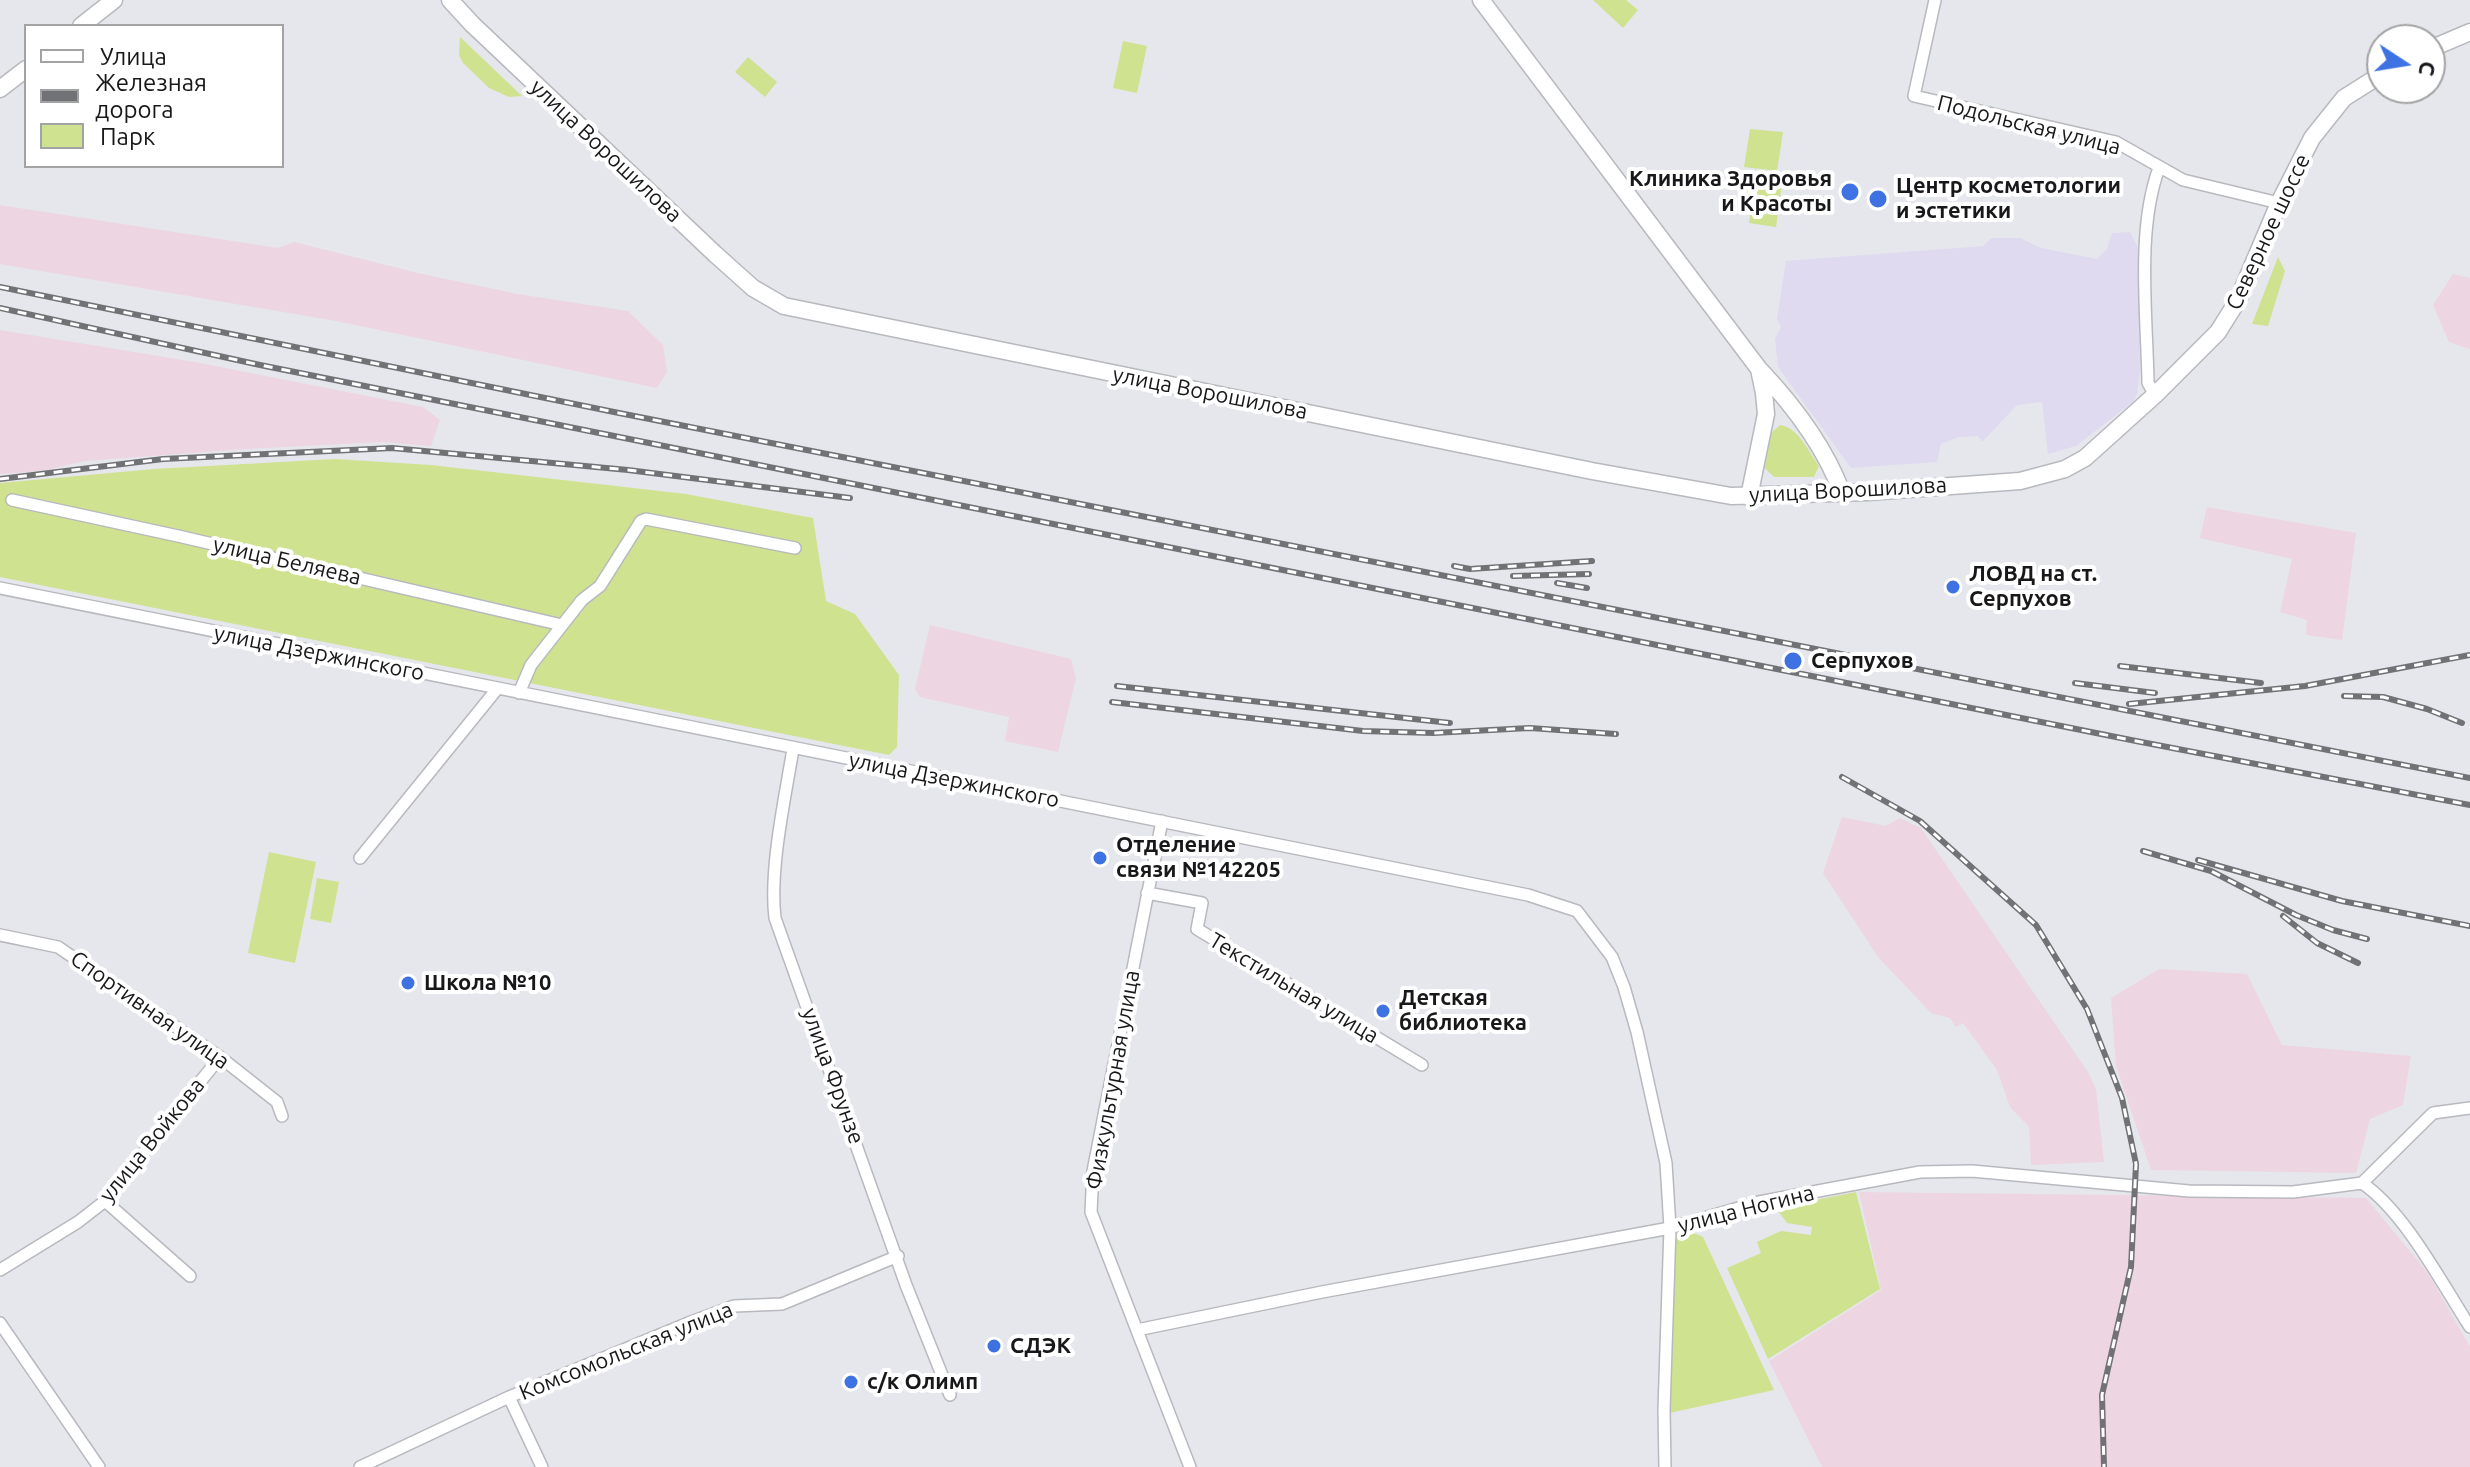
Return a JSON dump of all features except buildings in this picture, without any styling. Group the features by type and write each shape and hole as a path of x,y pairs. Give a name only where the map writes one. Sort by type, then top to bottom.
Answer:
{"main road":[{"path":"84,24 114,0"},
{"name":"улица Ворошилова","path":"450,0 715,254 753,288 784,306 1592,471 1749,497 2020,481 2065,469 2085,458"},
{"path":"1481,0 1759,369 1808,428 1825,453 1842,493"},
{"path":"2446,42 2470,32"},
{"path":"0,89 24,71"},
{"name":"Северное шоссе","path":"2085,458 2155,395 2226,321 2312,138 2344,98 2366,84"},
{"path":"1749,497 1766,404 1759,369"},
{"path":"1761,430 1769,419 1786,415 1808,428"}],"street":[{"name":"Подольская улица","path":"1935,0 1914,96 2116,142 2183,180 2279,203"},
{"path":"2155,395 2148,383 2146,235 2148,207 2159,168"},
{"name":"улица Беляева","path":"12,500 562,625"},
{"path":"519,693 531,665 582,600 600,586 641,521 646,519 795,548"},
{"name":"улица Дзержинского","path":"0,588 1528,895 1577,911 1612,957 1624,987 1666,1163 1670,1228"},
{"path":"360,858 497,689"},
{"name":"улица Фрунзе","path":"793,749 782,817 773,902 775,918 906,1285 950,1395"},
{"name":"Физкультурная улица","path":"1162,821 1093,1171 1091,1212 1190,1467"},
{"name":"Текстильная улица","path":"1147,893 1202,903 1197,929 1422,1065"},
{"name":"Спортивная улица","path":"0,935 58,947 220,1057 277,1102 282,1116"},
{"name":"улица Войкова","path":"0,1270 78,1222 105,1201 220,1057"},
{"path":"2470,1108 2433,1113 2362,1183 2385,1202 2470,1327"},
{"name":"улица Ногина","path":"1137,1330 1322,1292 1670,1228 1759,1202 1920,1172 1972,1171 2189,1191 2293,1192 2362,1183"},
{"path":"105,1201 190,1276"},
{"path":"1665,1467 1670,1228"},
{"name":"Комсомольская улица","path":"360,1467 509,1397 734,1306 782,1304 898,1256"},
{"path":"0,1323 99,1467"},
{"path":"509,1397 542,1467"}],"shaded area":[{"path":"0,205 278,248 294,242 518,294 628,311 663,345 667,372 657,388 336,321 0,264"},
{"path":"2130,232 2138,248 2140,370 2137,393 2134,401 2076,446 2048,454 2042,402 2017,405 1982,442 1978,436 1959,437 1941,444 1937,462 1851,468 1778,367 1775,339 1781,327 1777,319 1786,261 1983,246 1991,238 2020,238 2041,248 2097,259 2107,249 2112,233"},
{"path":"2453,274 2470,278 2470,349 2449,342 2433,305"},
{"path":"0,330 195,362 423,407 440,420 431,446 382,442 246,449 85,461 42,471 0,474"},
{"path":"2207,507 2356,533 2342,640 2306,635 2307,620 2280,612 2292,559 2200,538"},
{"path":"930,625 1071,659 1076,678 1058,752 1005,741 1009,717 920,697 915,689"},
{"path":"1842,817 1886,826 1900,818 1921,828 2088,1072 2096,1089 2104,1162 2031,1165 2029,1127 2010,1107 1997,1070 1963,1023 1956,1027 1950,1018 1931,1013 1878,957 1823,873"},
{"path":"2159,969 2247,974 2282,1045 2411,1056 2403,1105 2370,1119 2356,1173 2151,1170 2116,1066 2111,998"},
{"path":"1859,1192 2366,1198 2428,1273 2470,1347 2470,1467 1822,1467 1769,1361 1881,1290"}],"green space":[{"path":"1593,0 1626,0 1638,10 1623,28"},
{"path":"460,37 522,96 509,97 489,88 463,63 459,55"},
{"path":"1123,41 1147,46 1137,93 1113,88"},
{"path":"748,57 777,82 765,97 735,72"},
{"path":"1750,129 1783,132 1777,171 1744,167"},
{"path":"1756,173 1783,176 1776,227 1749,223"},
{"path":"2278,257 2285,271 2268,326 2252,324"},
{"path":"1780,425 1798,435 1807,447 1819,466 1814,477 1774,477 1765,468 1771,433"},
{"path":"335,459 431,465 686,494 813,518 826,601 855,614 899,675 897,747 889,755 0,577 0,483 154,469"},
{"path":"269,852 316,862 295,963 248,953"},
{"path":"317,878 339,882 331,923 310,919"},
{"path":"1856,1192 1880,1289 1768,1359 1727,1268 1761,1253 1757,1242 1781,1231 1811,1235 1812,1227 1787,1223 1779,1212 1786,1206"},
{"path":"1672,1224 1703,1237 1774,1390 1665,1414"}],"railway":[{"path":"0,287 614,412 2470,778"},
{"path":"0,308 260,365 2136,741 2470,805"},
{"path":"0,479 163,459 392,448 628,470 850,498"},
{"path":"1454,566 1470,569 1592,561"},
{"path":"1513,576 1589,574"},
{"path":"1557,583 1587,588"},
{"path":"2129,704 2305,686 2470,655"},
{"path":"2120,666 2261,683"},
{"path":"2075,683 2155,693"},
{"path":"1117,686 1450,723"},
{"path":"2344,696 2383,697 2462,723"},
{"path":"1112,702 1363,731 1433,733 1530,728 1616,734"},
{"path":"1842,777 1920,821 2036,925 2087,1009 2122,1098 2136,1164 2131,1267 2102,1395 2104,1467"},
{"path":"2143,851 2211,871 2296,915 2367,939"},
{"path":"2198,860 2342,901 2470,926"},
{"path":"2283,916 2317,943 2358,963"}],"place":[{"name":"Клиника Здоровья и Красоты","path":"1850,192"},
{"name":"Центр косметологии и эстетики","path":"1878,199"},
{"name":"ЛОВД на ст. Серпухов","path":"1953,587"},
{"name":"Серпухов","path":"1793,661"},
{"name":"Отделение связи №142205","path":"1100,858"},
{"name":"Школа №10","path":"408,983"},
{"name":"Детская библиотека","path":"1383,1011"},
{"name":"СДЭК","path":"994,1346"},
{"name":"с/к Олимп","path":"851,1382"}]}
